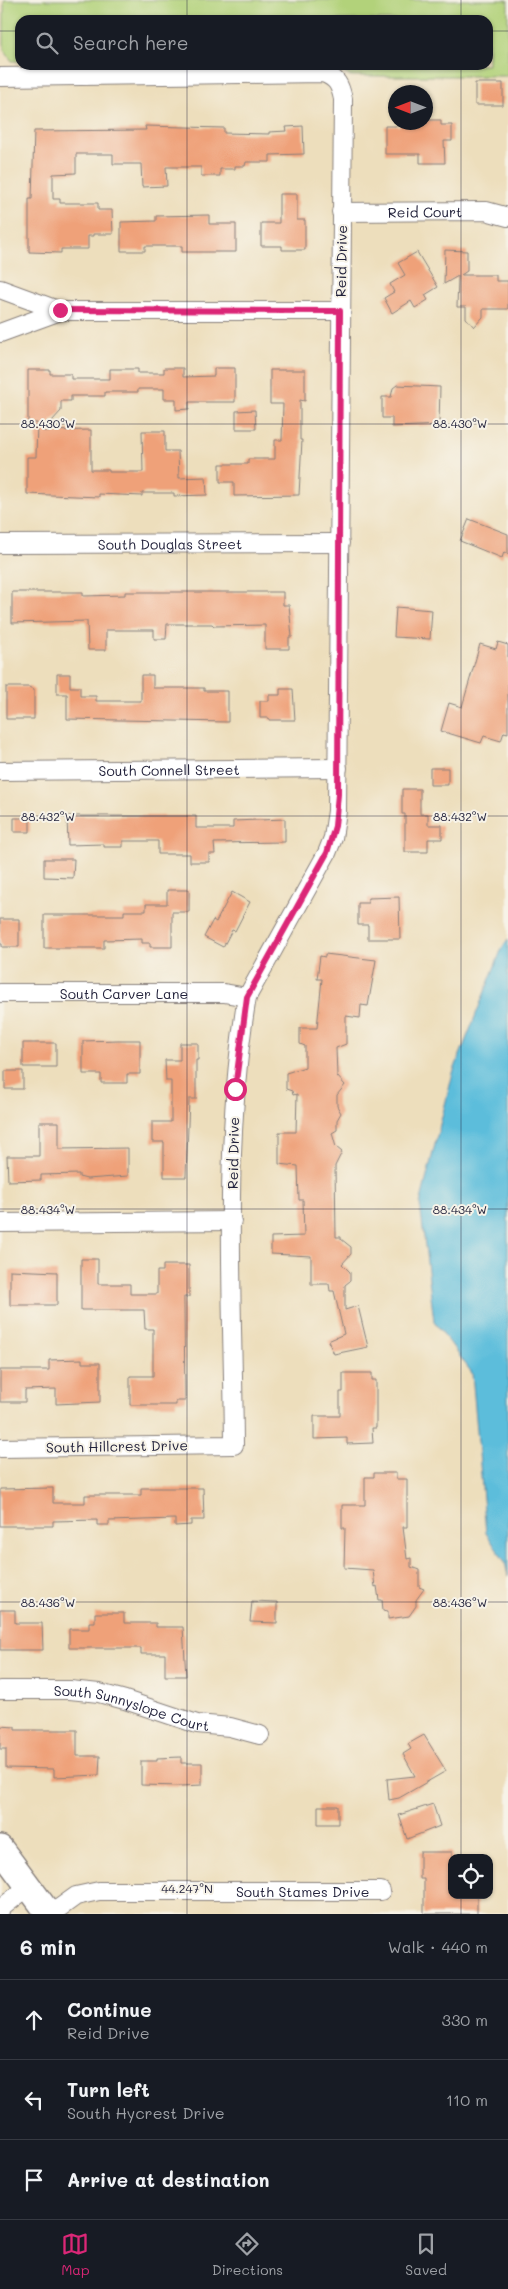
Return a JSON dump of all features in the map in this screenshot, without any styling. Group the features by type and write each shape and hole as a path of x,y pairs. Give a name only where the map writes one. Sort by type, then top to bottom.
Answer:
{"main road":[{"path":"0,1848 50,1914"}],"street":[{"name":"Reid Drive","path":"0,77 323,73 333,77 340,85 343,99 338,768 335,826 327,853 247,997 235,1089 232,1221 234,1445"},
{"name":"Reid Court","path":"341,212 486,211 508,217"},
{"path":"0,289 60,310 340,311"},
{"path":"0,333 60,310"},
{"name":"South Douglas Street","path":"0,544 340,543"},
{"name":"South Connell Street","path":"0,770 338,768"},
{"name":"South Carver Lane","path":"0,994 224,993 247,997"},
{"path":"0,1223 232,1221"},
{"name":"South Hillcrest Drive","path":"0,1448 234,1445"},
{"name":"South Sunnyslope Court","path":"0,1690 70,1690 99,1693 197,1724 230,1727 260,1735"},
{"path":"0,1909 28,1887"},
{"name":"South Stames Drive","path":"50,1914 76,1896 99,1891 380,1891"}],"green space":[{"path":"4,0 508,0 508,76 349,76 341,70 493,70 493,15 15,15 15,61 12,61 4,50"}],"water":[{"path":"508,939 508,1576 505,1562 486,1533 472,1373 434,1321 420,1204 453,1073 502,948"}],"building":[{"path":"475,83 503,83 503,105 475,105"},
{"path":"433,120 441,120 441,125 452,125 452,141 444,141 445,163 420,163 420,154 385,154 385,126 388,126 388,130 433,130"},
{"path":"145,126 224,128 224,133 269,134 269,132 287,131 286,127 303,126 304,154 270,155 270,162 246,162 245,166 235,166 235,169 220,169 220,176 201,176 201,167 166,167 167,186 142,187 141,164 113,164 113,154 76,154 76,173 53,174 53,199 60,199 60,203 98,203 98,210 112,210 113,234 93,234 93,236 88,236 88,249 61,249 61,253 29,252 29,199 32,199 34,131 146,130"},
{"path":"279,194 297,194 297,220 305,220 305,250 282,250 282,246 261,246 261,223 279,223"},
{"path":"209,215 209,224 236,224 236,252 182,252 182,246 145,246 145,251 121,251 121,222 156,221 156,216"},
{"path":"445,250 467,251 467,271 461,275 496,275 496,281 508,281 508,309 483,309 483,317 474,327 466,318 466,307 457,307 458,276 444,284"},
{"path":"417,252 438,287 425,295 428,300 415,308 411,301 392,313 384,298 394,292 390,284 405,275 398,263"},
{"path":"164,368 183,368 183,377 214,376 214,368 235,368 235,402 189,402 189,409 176,410 176,399 164,399 164,389 138,389 138,392 105,392 105,396 71,396 71,401 61,401 61,411 43,431 91,430 91,470 143,472 142,431 165,431 165,451 178,451 179,478 206,477 207,495 174,496 174,493 142,493 142,496 99,494 99,497 27,494 27,457 36,457 37,423 28,423 28,370 50,370 50,374 71,374 71,379 110,379 110,369 138,369 138,373 164,373"},
{"path":"270,370 305,370 305,401 300,400 300,440 302,440 299,495 234,496 234,482 220,482 220,464 248,464 248,459 275,459 275,440 282,440 283,404 270,404"},
{"path":"397,385 440,387 439,425 392,427 392,418 382,418 382,397 391,397 393,388"},
{"path":"255,410 256,429 236,429 236,411"},
{"path":"469,519 508,534 508,554 504,552 502,558 460,541"},
{"path":"12,592 83,592 83,596 125,595 125,592 283,592 283,605 289,605 292,637 289,637 289,649 265,649 265,625 214,626 212,624 167,624 166,639 154,639 154,630 106,630 106,650 88,650 87,621 12,623"},
{"path":"396,607 432,610 430,639 394,637"},
{"path":"498,642 508,645 508,733 504,732 501,741 484,736 481,743 441,731 449,703 462,707 480,644 496,649"},
{"path":"57,674 70,674 70,687 80,687 80,696 96,696 96,701 141,701 141,675 153,675 153,688 204,688 204,691 228,691 228,722 67,719 67,694 57,694"},
{"path":"6,687 29,687 34,690 34,719 6,719"},
{"path":"280,689 293,689 295,720 260,718 260,701 269,701 269,695 280,695"},
{"path":"430,768 448,768 448,785 430,785"},
{"path":"402,789 420,789 420,814 428,814 428,825 442,825 442,839 428,839 428,852 405,852 405,814 402,814"},
{"path":"67,816 196,816 196,828 233,828 233,821 285,819 285,842 214,843 215,854 209,854 209,862 190,862 190,854 158,854 158,841 123,841 123,847 104,847 104,844 68,845"},
{"path":"14,818 30,818 30,832 14,832"},
{"path":"44,859 74,859 73,878 44,877"},
{"path":"167,890 189,890 189,912 172,912 172,947 150,947 150,943 142,943 142,939 104,940 104,948 44,948 44,915 124,915 124,911 146,911 146,904 167,904"},
{"path":"232,892 250,902 235,931 232,930 223,947 204,937 213,920 216,922"},
{"path":"399,897 400,939 368,939 368,925 358,925 358,903 368,903 368,898"},
{"path":"0,919 19,919 19,947 2,947 2,944 0,944"},
{"path":"325,954 376,960 368,1006 361,1005 360,1018 346,1016 346,1044 336,1048 337,1076 345,1085 337,1095 337,1106 341,1113 337,1120 337,1130 332,1133 336,1147 342,1152 335,1166 336,1237 341,1237 351,1247 351,1254 342,1264 350,1272 350,1281 345,1285 345,1310 358,1306 368,1347 334,1354 328,1341 344,1334 334,1291 330,1291 329,1284 311,1284 311,1256 271,1254 271,1237 304,1236 303,1200 299,1200 298,1166 279,1164 279,1132 296,1132 297,1094 293,1095 292,1091 286,1089 286,1073 305,1067 305,1046 300,1044 300,1028 317,1028 322,979 317,979 320,956 325,957"},
{"path":"140,1040 140,1074 127,1074 127,1083 101,1083 101,1074 83,1074 83,1041"},
{"path":"23,1043 56,1043 56,1067 23,1067"},
{"path":"180,1043 198,1043 196,1099 189,1099 186,1177 164,1177 164,1142 152,1142 152,1122 171,1122 171,1081 166,1081 165,1060 180,1060"},
{"path":"5,1071 23,1071 23,1089 5,1089"},
{"path":"39,1122 59,1122 59,1149 128,1148 128,1176 87,1179 79,1177 79,1174 41,1175 41,1180 8,1181 7,1156 39,1156"},
{"path":"81,1259 98,1259 98,1284 130,1284 130,1294 157,1294 157,1271 163,1271 163,1265 189,1265 189,1297 184,1297 185,1401 176,1401 176,1405 130,1405 130,1376 153,1376 153,1329 145,1329 144,1310 81,1310"},
{"path":"10,1270 57,1272 57,1305 10,1305"},
{"path":"82,1359 82,1363 100,1363 100,1402 56,1404 56,1389 25,1390 25,1402 0,1402 0,1370 49,1370 49,1360"},
{"path":"343,1373 372,1373 372,1380 376,1380 376,1428 372,1428 373,1443 347,1444 347,1438 314,1439 314,1416 340,1416 340,1392 343,1392"},
{"path":"374,1473 396,1473 396,1479 407,1479 407,1527 403,1527 407,1559 411,1558 411,1567 419,1570 419,1587 424,1589 416,1600 416,1606 409,1616 388,1619 388,1611 383,1610 382,1600 379,1600 377,1586 375,1587 373,1570 344,1568 345,1528 342,1528 342,1505 365,1505 365,1477 374,1477"},
{"path":"53,1488 53,1503 85,1503 85,1495 141,1495 141,1488 203,1488 204,1520 191,1520 191,1525 175,1526 175,1519 109,1521 109,1525 97,1525 97,1520 53,1521 53,1526 0,1526 0,1489"},
{"path":"252,1601 277,1602 277,1623 250,1622"},
{"path":"0,1610 15,1610 15,1623 42,1623 43,1650 0,1650"},
{"path":"95,1613 124,1613 124,1623 156,1623 156,1627 183,1627 186,1676 165,1676 165,1654 141,1654 141,1648 69,1648 69,1629 89,1629 89,1622 95,1622"},
{"path":"0,1726 15,1727 15,1730 77,1730 77,1756 100,1756 99,1775 54,1777 54,1769 6,1768 6,1749 0,1749"},
{"path":"424,1735 446,1771 399,1798 389,1800 387,1779 415,1776 403,1754 411,1749 408,1744"},
{"path":"181,1757 181,1763 202,1763 202,1785 141,1785 141,1761 157,1761 157,1758"},
{"path":"433,1804 440,1826 407,1839 399,1815"},
{"path":"318,1806 338,1806 338,1824 318,1824"},
{"path":"420,1852 452,1852 452,1854 448,1854 448,1899 477,1899 477,1914 424,1914 424,1879 420,1879"}],"route":[{"path":"60,310 340,311 338,794 335,826 327,853 247,997 238,1051 235,1089"}]}
